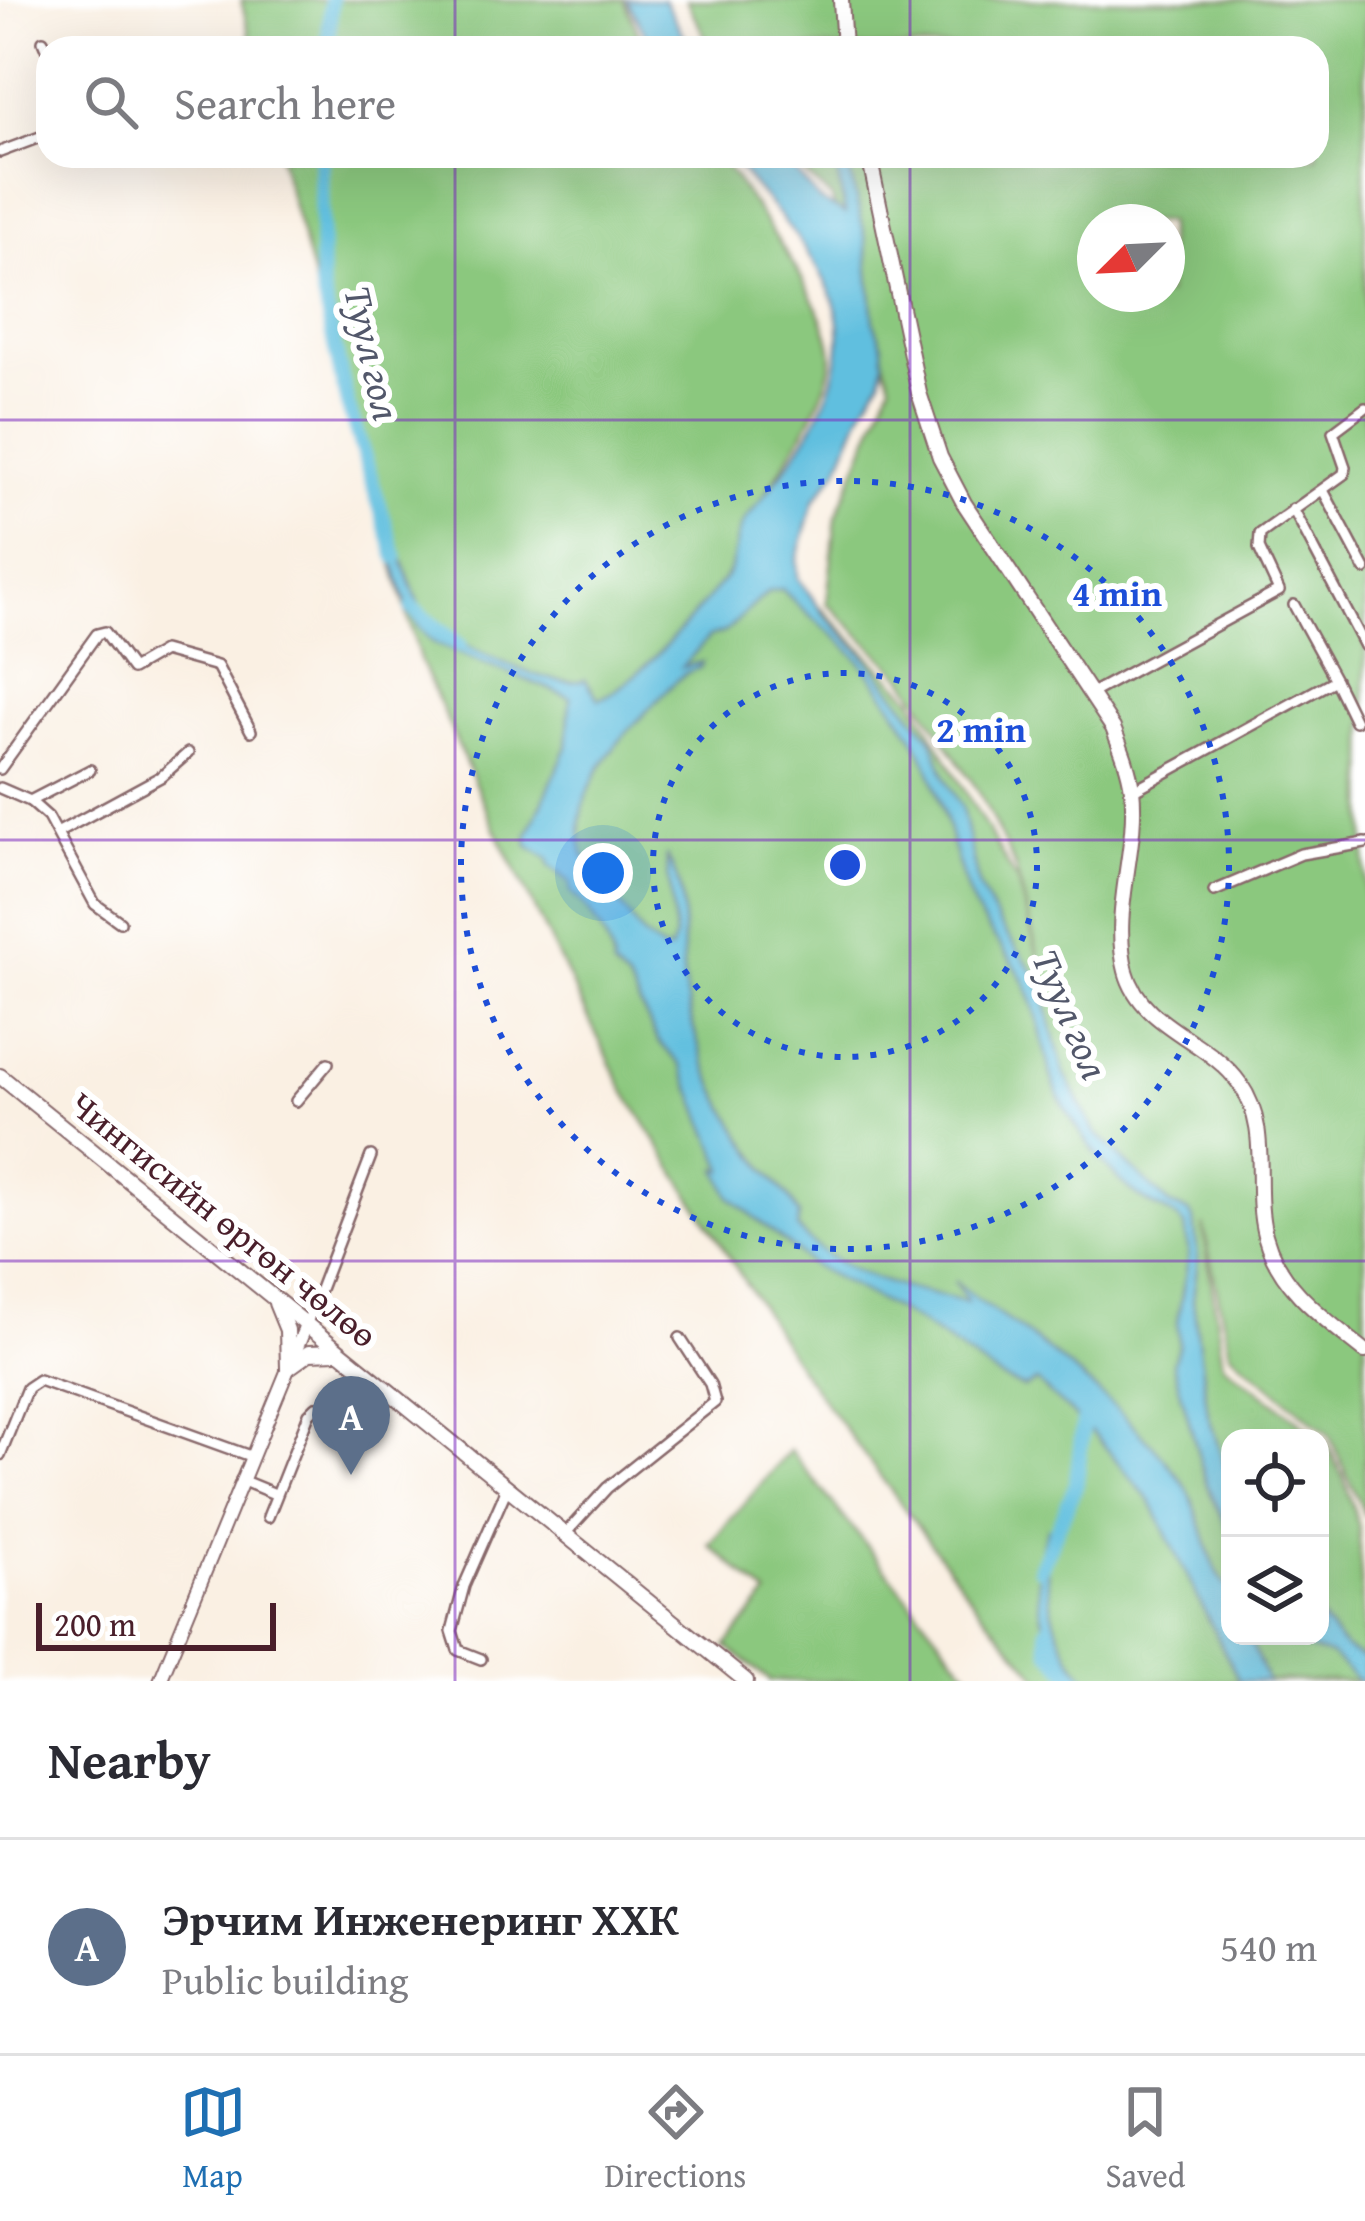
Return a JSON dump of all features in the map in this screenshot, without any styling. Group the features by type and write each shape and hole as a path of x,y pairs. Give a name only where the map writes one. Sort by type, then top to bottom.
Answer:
{"main road":[{"path":"841,0 843,36"},
{"path":"872,168 919,393 940,457 964,503 1113,728 1128,766 1132,791 1122,928 1130,983 1152,1015 1218,1060 1238,1081 1258,1128 1263,1222 1274,1257 1313,1310 1365,1351"},
{"name":"Чингисийн өргөн чөлөө","path":"0,1076 746,1681"},
{"path":"271,1294 287,1330 288,1368"},
{"path":"160,1681 307,1323"},
{"path":"288,1368 309,1353 343,1353"}],"street":[{"path":"0,152 36,138"},
{"path":"1090,694 1274,596 1278,585 1258,541 1264,529 1324,492 1345,467 1333,432 1365,408"},
{"path":"1324,492 1365,569"},
{"path":"1293,509 1365,646"},
{"path":"1294,605 1355,721"},
{"path":"0,769 97,634 105,632 132,669 163,651 217,666 251,730"},
{"path":"1132,791 1335,680"},
{"path":"57,833 162,776 188,753"},
{"path":"30,800 90,770"},
{"path":"0,788 42,809 95,904 120,922"},
{"path":"1214,891 1301,854 1365,843"},
{"path":"296,1101 328,1063"},
{"path":"307,1323 371,1156"},
{"path":"566,1534 607,1488 715,1402 710,1384 680,1338"},
{"path":"0,1456 27,1388 39,1380 250,1456"},
{"path":"268,1516 309,1414 316,1407 328,1408"},
{"path":"241,1480 275,1494"},
{"path":"481,1659 458,1649 452,1630 464,1586 508,1486"}],"green space":[{"path":"241,0 624,0 640,36 250,36"},
{"path":"686,0 1365,0 1365,1516 1329,1429 1322,1429 1230,1352 1203,1224 1223,1363 1309,1429 1221,1429 1221,1645 1329,1645 1329,1449 1359,1527 1365,1681 1042,1681 979,1608 799,1368 623,1088 497,833 420,660 282,168 727,168 808,289 830,344 831,366 817,406 743,530 912,698 1017,881 1040,962 1015,866 980,794 904,678 827,603 836,517 891,383 832,198 798,168 1329,168 1329,36 705,36"},
{"path":"790,1450 978,1681 771,1681 726,1646 768,1595 709,1545"}],"water":[{"path":"627,0 664,0 684,36 646,36"},
{"path":"739,168 792,168 819,200 845,213 836,168 849,168 866,239 874,323 884,361 881,380 838,469 814,501 797,561 798,578 932,739 962,808 979,887 1040,981 1064,1073 1094,1131 1170,1205 1189,1212 1194,1221 1198,1258 1193,1300 1208,1414 1221,1454 1221,1514 1206,1482 1173,1364 1189,1255 1185,1226 1122,1183 1064,1106 1026,985 974,906 920,750 850,650 782,589 768,592 725,632 709,637 682,667 702,662 700,668 671,685 599,769 583,810 583,854 643,936 670,950 675,937 666,855 682,901 684,980 697,1042 735,1125 791,1200 799,1215 797,1228 853,1270 967,1302 954,1281 1094,1389 1167,1462 1189,1493 1221,1579 1221,1644 1151,1502 1097,1437 1037,1382 1024,1388 1002,1379 917,1321 812,1265 730,1197 718,1169 724,1170 681,1065 659,1042 628,982 613,968 604,938 571,893 570,882 549,865 549,859 528,846 527,837 567,747 570,697 435,644 416,623 400,583 388,540 395,540 427,627 530,673 570,682 585,679 599,699 615,691 649,663 724,579 742,526 795,454 823,405 833,379 839,324 825,280"},
{"path":"1048,1527 1052,1609 1066,1648 1090,1681 1074,1681 1045,1628 1038,1587"},
{"path":"1329,1629 1345,1648 1365,1659 1365,1681 1358,1681 1331,1655 1290,1645 1329,1645"},
{"path":"1221,1645 1252,1645 1267,1681 1239,1681"}],"waterway":[{"name":"Туул гол","path":"329,36 331,0"},
{"name":"Туул гол","path":"321,168 321,284 347,403 396,557"},
{"name":"Туул гол","path":"412,608 459,645"},
{"name":"Туул гол","path":"1040,1568 1076,1485 1085,1409"},
{"name":"Туул гол","path":"1048,1628 1050,1650 1078,1681"}],"place":[{"name":"Эрчим Инженеринг ХХК","path":"351,1475"}]}
